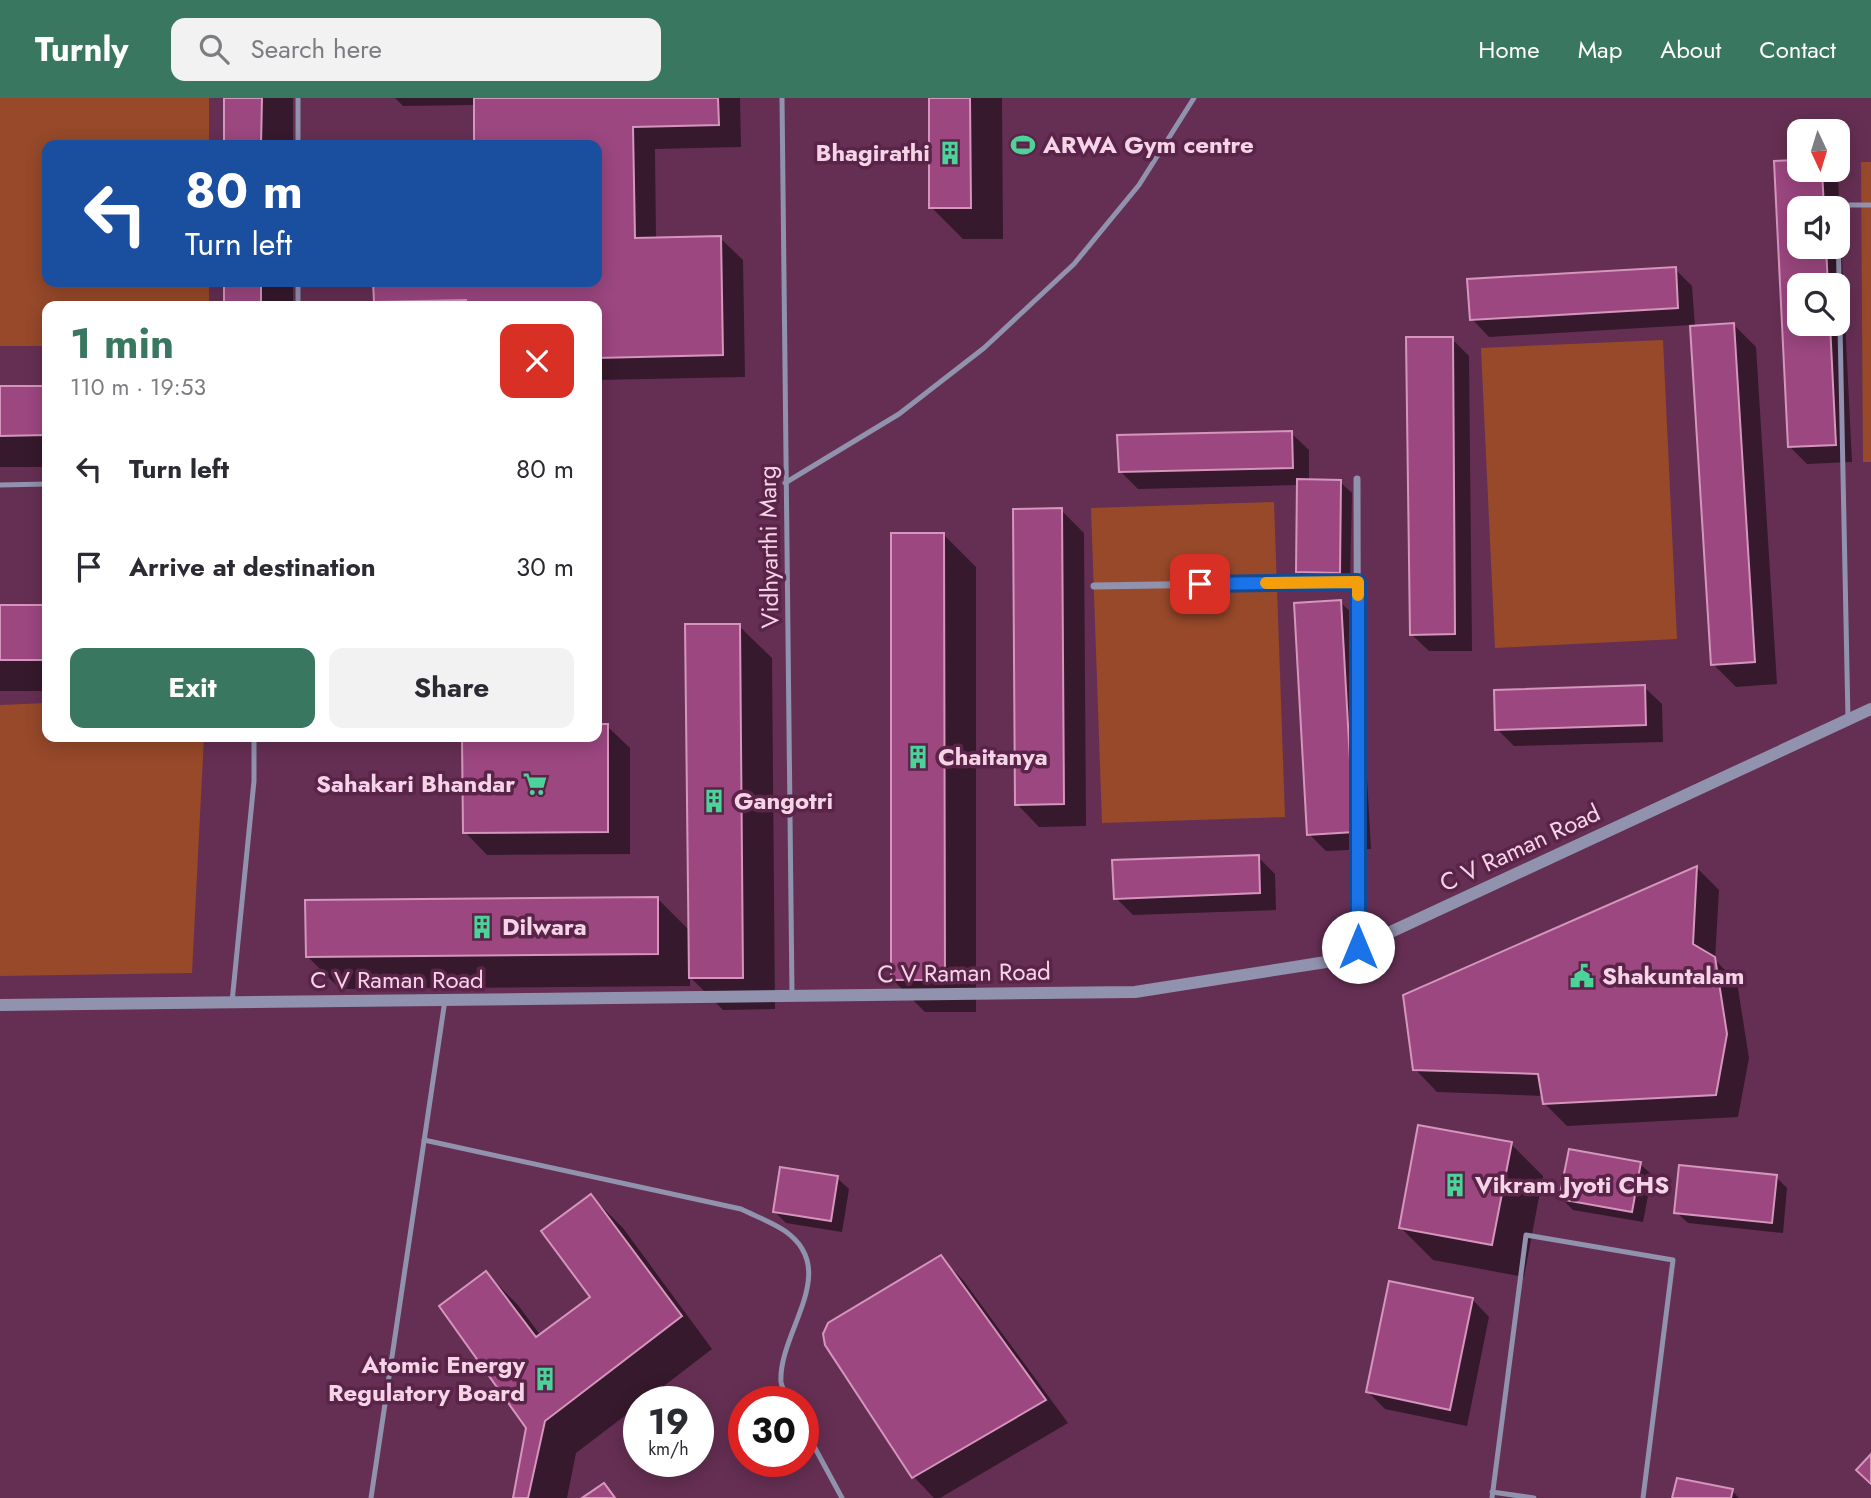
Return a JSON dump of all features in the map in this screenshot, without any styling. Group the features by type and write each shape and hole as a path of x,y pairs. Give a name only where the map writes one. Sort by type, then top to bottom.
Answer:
{"street":[{"path":"1357,479 1358,947"},
{"path":"1094,586 1358,582"},
{"name":"C V Raman Road","path":"0,1005 1135,992 1326,962 1871,709"}],"lane":[{"path":"298,98 298,140"},
{"name":"Vidhyarthi Marg","path":"782,98 792,996"},
{"path":"785,483 899,414 984,348 1064,274 1139,185 1194,98"},
{"path":"1850,205 1871,205"},
{"path":"1839,259 1848,719"},
{"path":"0,485 42,484"},
{"path":"232,1002 254,781 254,742"},
{"path":"371,1498 445,1000"},
{"path":"424,1140 741,1209 786,1231 806,1252 810,1279 795,1330 783,1354 782,1386"},
{"path":"1534,1498 1492,1495 1526,1236 1672,1260 1643,1498"},
{"path":"819,1456 842,1498"}],"shaded area":[{"path":"0,98 209,98 209,140 42,140 42,287 209,287 209,301 42,301 42,346 0,346"},
{"path":"1861,162 1871,162 1871,462 1863,462"},
{"path":"1663,340 1677,639 1495,648 1481,348"},
{"path":"1274,502 1285,817 1102,823 1091,508"},
{"path":"42,703 42,742 204,742 192,973 0,976 0,705"}],"building":[{"path":"224,98 262,98 261,140 224,140"},
{"path":"474,98 718,98 719,125 633,127 635,238 721,236 723,355 602,358 602,301 374,301 373,287 602,287 602,140 474,140"},
{"name":"Bhagirathi","path":"929,98 970,98 971,208 929,208"},
{"path":"1787,160 1787,182 1823,182 1823,196 1787,196 1787,259 1827,259 1827,273 1787,273 1787,336 1831,336 1836,445 1788,447 1774,161"},
{"path":"1676,267 1678,308 1470,320 1467,279"},
{"path":"224,287 261,287 261,301 224,301"},
{"path":"1734,323 1755,662 1711,665 1690,326"},
{"path":"1406,337 1453,337 1455,634 1410,635"},
{"path":"0,386 42,386 42,435 0,436"},
{"path":"1292,431 1293,468 1119,472 1117,435"},
{"path":"1297,479 1341,480 1340,573 1296,572"},
{"path":"1062,508 1064,804 1015,805 1013,509"},
{"name":"Chaitanya","path":"891,533 944,533 945,980 891,980"},
{"path":"1341,600 1354,832 1307,835 1294,603"},
{"path":"0,605 42,605 42,660 0,660"},
{"name":"Gangotri","path":"685,624 740,624 743,978 689,978"},
{"path":"1645,685 1646,725 1495,730 1494,690"},
{"name":"Sahakari Bhandar","path":"602,724 608,724 608,832 463,833 462,742 602,742"},
{"path":"1259,855 1260,893 1114,899 1112,860"},
{"name":"Shakuntalam","path":"1697,866 1693,944 1715,957 1727,1034 1716,1095 1543,1104 1538,1074 1413,1070 1403,995"},
{"name":"Dilwara","path":"658,897 658,954 306,957 305,900"},
{"name":"Vikram Jyoti CHS","path":"1418,1125 1512,1142 1492,1245 1399,1228"},
{"path":"1569,1149 1641,1162 1632,1212 1559,1199"},
{"path":"1679,1165 1777,1175 1772,1223 1674,1213"},
{"path":"780,1167 838,1176 831,1221 773,1212"},
{"name":"Atomic Energy Regulatory Board","path":"591,1194 682,1316 545,1421 528,1498 513,1498 526,1428 439,1306 486,1271 536,1337 590,1297 541,1231"},
{"path":"941,1255 1046,1400 912,1478 825,1345 823,1334 828,1323"},
{"path":"1389,1281 1473,1298 1450,1410 1366,1392"},
{"path":"1871,1454 1871,1484 1856,1470"},
{"path":"1677,1478 1733,1489 1731,1498 1672,1498"},
{"path":"604,1483 615,1498 582,1498"},
{"path":"604,1483 615,1498 582,1498"}],"slow traffic":[{"path":"1266,583 1358,582 1358,595"}],"place":[{"name":"ARWA Gym centre","path":"1023,145"},
{"name":"Bhagirathi","path":"950,153"},
{"name":"Chaitanya","path":"918,757"},
{"name":"Sahakari Bhandar","path":"535,784"},
{"name":"Gangotri","path":"714,801"},
{"name":"Dilwara","path":"482,927"},
{"name":"Shakuntalam","path":"1582,976"},
{"name":"Vikram Jyoti CHS","path":"1455,1185"},
{"name":"Atomic Energy Regulatory Board","path":"545,1379"}],"route":[{"path":"1200,584 1358,582 1358,947"}]}
